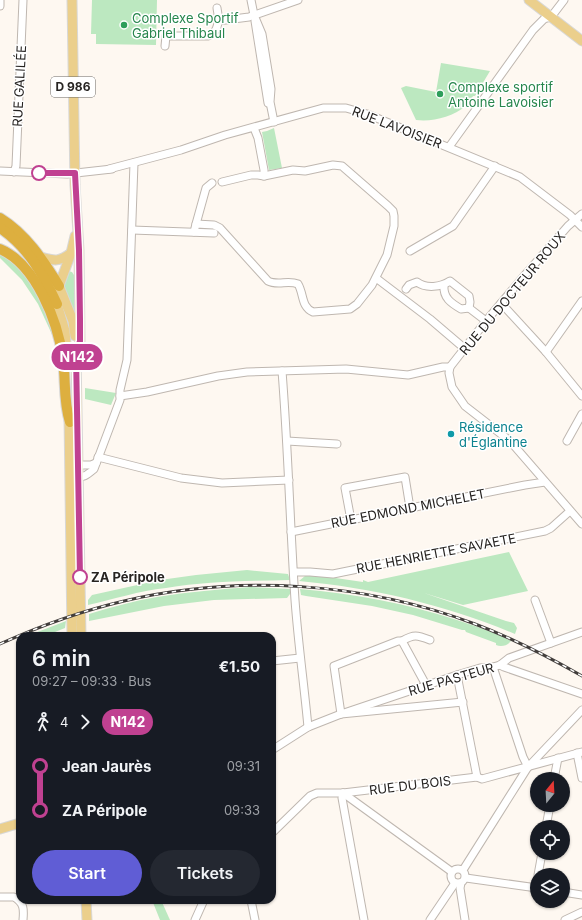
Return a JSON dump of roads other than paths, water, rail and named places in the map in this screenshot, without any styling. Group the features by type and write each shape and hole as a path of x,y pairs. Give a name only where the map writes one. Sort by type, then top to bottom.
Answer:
{"highway":[{"path":"0,218 19,233 41,257 59,286"},
{"path":"0,228 17,241 38,266 57,304"},
{"path":"0,249 14,256 20,262 37,287 48,307 62,351 65,374 66,410 70,422"}],"main road":[{"name":"D 986","path":"72,0 75,173"},
{"path":"529,0 582,41"},
{"path":"75,173 79,250 80,341 76,354"},
{"path":"72,632 69,444 70,422 67,346 57,304 59,286 71,253 77,227"},
{"path":"41,257 55,261 64,258 71,253"},
{"path":"64,271 70,268 75,270 76,288 79,297"},
{"path":"59,286 73,321 76,354 81,632"},
{"path":"0,829 16,824"},
{"path":"0,833 16,829"},
{"path":"86,904 87,920"}],"street":[{"path":"0,0 0,6"},
{"name":"RUE GALILÉE","path":"14,172 16,166 23,0"},
{"path":"251,0 273,122"},
{"path":"218,21 254,15 298,0"},
{"path":"449,147 533,30 544,19 551,17 564,0"},
{"path":"165,46 166,36 211,35 217,28 217,8"},
{"name":"RUE LAVOISIER","path":"0,171 75,173 134,165 225,135 255,131 273,122 323,108 349,108 520,176 582,227"},
{"path":"255,131 258,138 264,175"},
{"path":"69,444 73,451 74,474 78,477 85,476 96,463 120,400 126,365 134,165"},
{"path":"196,224 214,225 220,228 268,281 275,283 298,284 306,306 311,311 350,309 357,304 376,278 387,255 394,222 394,214 388,206 345,168 339,165 334,165 306,172 293,170 264,175 251,175 222,182"},
{"path":"410,251 451,227 495,166"},
{"path":"194,232 206,188 212,183"},
{"name":"RUE DU DOCTEUR ROUX","path":"450,367 486,321 554,241 582,214"},
{"path":"132,230 214,233"},
{"path":"376,278 430,319 464,348"},
{"path":"406,289 409,284 417,282 422,289 444,285 450,281 468,295 470,299 469,308"},
{"path":"444,285 444,293 446,297 461,309 469,308 486,321"},
{"path":"546,352 582,301"},
{"path":"501,303 546,352 582,396"},
{"path":"120,396 147,392 218,376 247,372 346,369 408,375 443,367 450,367 449,373 452,387 465,406 506,437 582,524"},
{"path":"282,371 288,441 291,532 300,658 308,727"},
{"path":"567,441 582,414"},
{"path":"288,441 337,444"},
{"path":"78,464 88,465 96,463 222,484 289,480"},
{"name":"RUE EDMOND MICHELET","path":"525,485 539,475"},
{"path":"351,520 345,488 404,476 410,508"},
{"name":"RUE EDMOND MICHELET","path":"291,532 546,482"},
{"name":"RUE HENRIETTE SAVAETE","path":"294,572 333,574 545,531 551,528 570,511"},
{"path":"535,600 551,643"},
{"name":"RUE PASTEUR","path":"341,714 457,675 480,668 500,665 508,658 582,632"},
{"path":"341,714 334,666 412,636 430,640"},
{"path":"402,641 426,685"},
{"path":"276,661 300,658"},
{"path":"500,665 582,694"},
{"path":"493,667 523,757 528,767"},
{"path":"457,675 477,778"},
{"path":"276,747 308,727 341,714 463,702"},
{"path":"463,870 528,767 582,710"},
{"path":"579,752 582,778"},
{"name":"RUE DU BOIS","path":"276,829 310,796 317,793 343,794 477,778 482,779 579,752"},
{"path":"555,772 558,758"},
{"path":"364,920 342,798 343,794 452,872"},
{"path":"452,872 456,869 463,870"},
{"path":"430,920 466,874 463,870"},
{"path":"452,872 451,877 460,881 530,887"},
{"path":"460,881 465,920"},
{"path":"570,893 582,895"},
{"path":"0,897 16,898"},
{"path":"22,904 23,920"},
{"path":"194,920 202,904"},
{"path":"252,904 255,920"},
{"path":"565,920 582,912"}],"railway":[{"path":"28,632 92,609 124,601 168,593 212,587 256,585 301,587 345,591 390,599 433,610 475,624 516,641 582,676"},
{"path":"0,644 16,637"}],"place":[{"name":"Complexe Sportif Gabriel Thibaul","path":"124,25"},
{"name":"Complexe sportif Antoine Lavoisier","path":"440,94"},
{"name":"Résidence d'Églantine","path":"451,434"},
{"name":"ZA Péripole","path":"80,577"}]}
